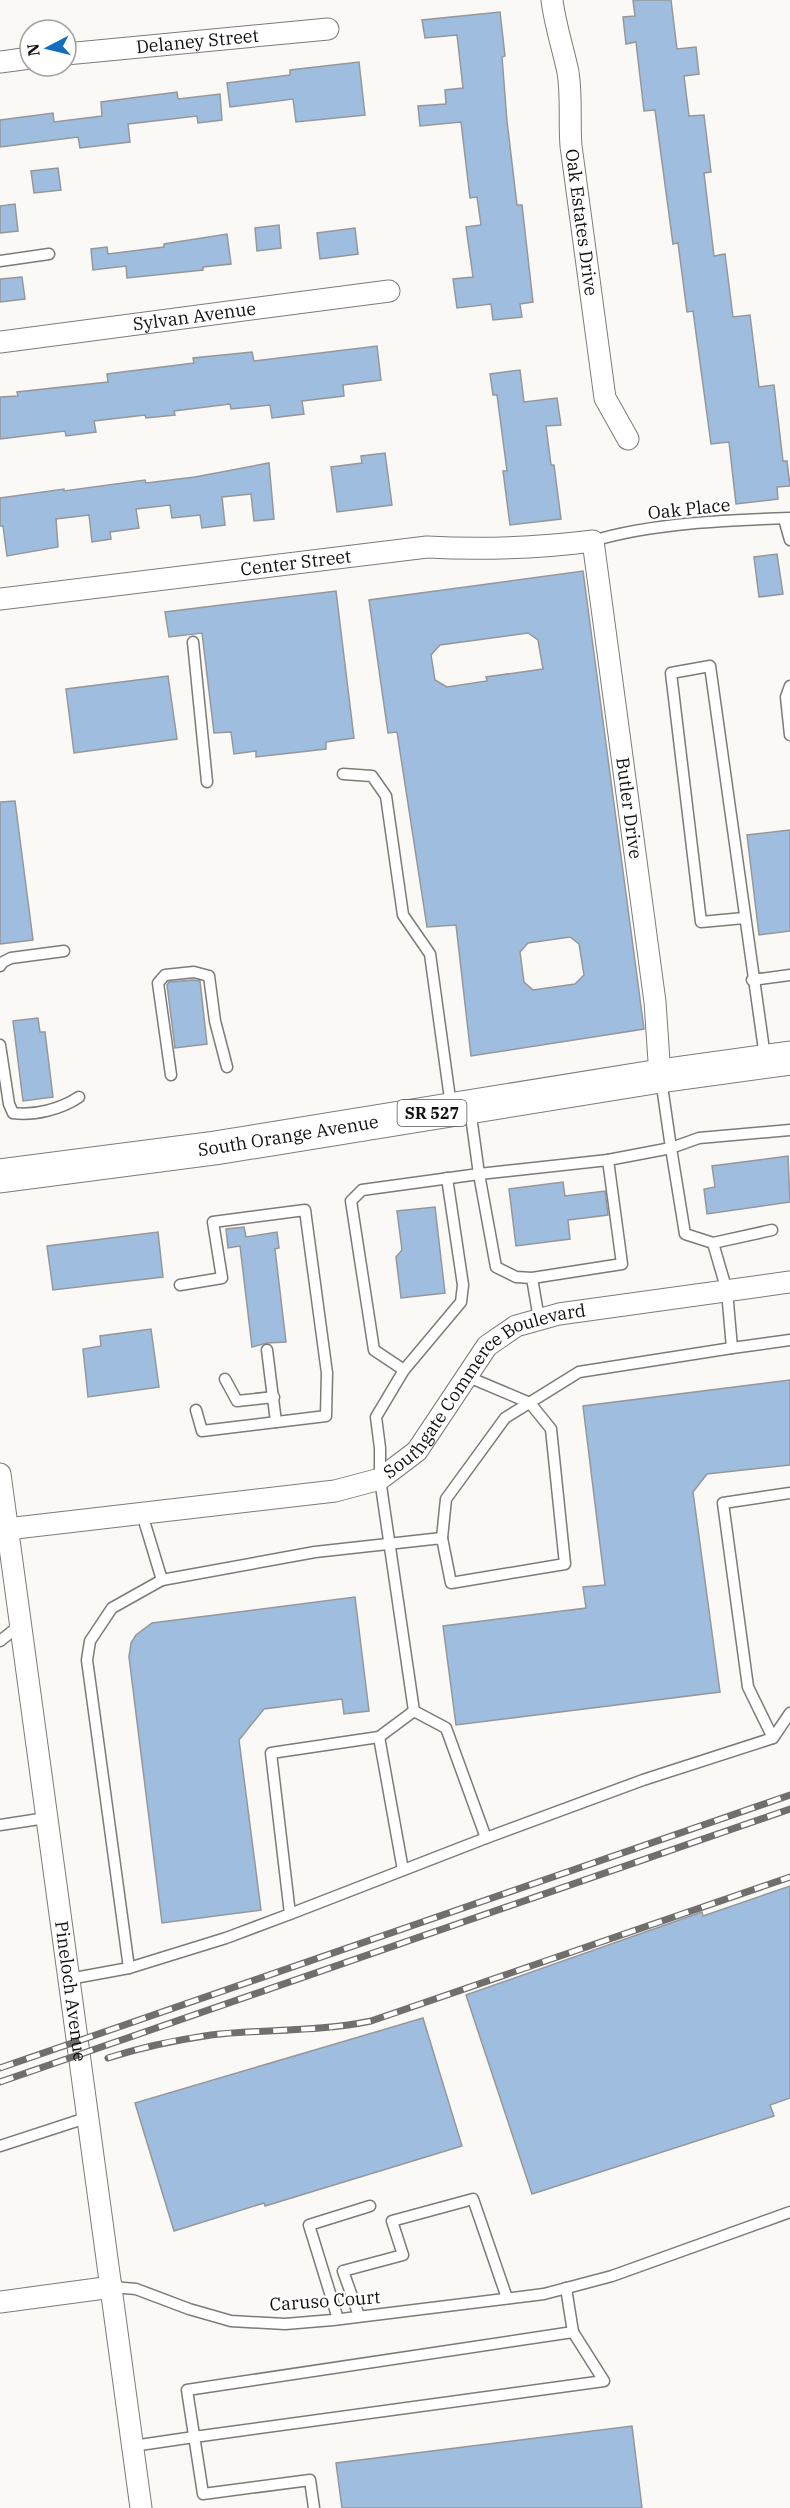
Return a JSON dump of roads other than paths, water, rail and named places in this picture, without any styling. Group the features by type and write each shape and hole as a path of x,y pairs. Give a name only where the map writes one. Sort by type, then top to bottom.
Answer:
{"main road":[{"name":"South Orange Avenue","path":"0,1176 161,1156 778,1059"}],"street":[{"name":"Oak Estates Drive","path":"552,0 555,26 569,80 571,146 605,398 628,439"},
{"name":"Delaney Street","path":"78,53 328,29"},
{"path":"0,62 18,60"},
{"name":"Sylvan Avenue","path":"0,342 389,291"},
{"name":"Center Street","path":"0,599 427,548 528,549 593,541"},
{"name":"Butler Drive","path":"593,541 655,1002 660,1076"},
{"name":"Southgate Commerce Boulevard","path":"7,1529 335,1491 381,1479 417,1451 487,1346 516,1326 559,1314 790,1282"},
{"name":"Pineloch Avenue","path":"0,1474 141,2508"},
{"path":"0,2302 112,2287"}],"lane":[{"path":"0,261 49,254"},
{"name":"Oak Place","path":"593,541 622,532 751,519 787,519"},
{"path":"787,519 790,540"},
{"path":"193,642 207,782"},
{"path":"744,918 700,922 671,673 710,666 753,980 778,1059"},
{"path":"790,686 786,697 790,735"},
{"path":"343,774 372,776 386,796 404,915 430,954 460,1108 479,1174 496,1267 516,1277 532,1278 622,1264 608,1160"},
{"path":"0,966 10,958 64,951"},
{"path":"171,1075 158,983 165,975 194,972 209,976 215,1021 227,1067"},
{"path":"753,980 790,975"},
{"path":"0,1045 9,1104 13,1113 23,1114 66,1107 79,1097"},
{"path":"660,1076 685,1234 713,1243 772,1230"},
{"path":"404,1370 374,1350 351,1201 362,1190 608,1160 671,1148 699,1137 790,1130"},
{"path":"414,1711 381,1479 376,1417 404,1370 461,1302 463,1285 447,1178"},
{"path":"180,1285 222,1278 213,1222 305,1210 327,1373 326,1416 202,1431 196,1410"},
{"path":"713,1243 727,1291 732,1348"},
{"path":"532,1278 539,1319"},
{"path":"466,1376 530,1404 551,1429 565,1564 451,1583 442,1538 446,1499 505,1418 530,1404 579,1372 790,1340"},
{"path":"267,1350 276,1422"},
{"path":"225,1379 237,1401 274,1397"},
{"path":"773,1738 748,1687 723,1503 790,1493"},
{"path":"142,1514 162,1580"},
{"path":"129,1968 87,1660 90,1641 112,1608 162,1580 315,1552 442,1538"},
{"path":"0,1641 20,1624"},
{"path":"290,1914 271,1753 379,1737 414,1711"},
{"path":"414,1711 446,1728 486,1838"},
{"path":"69,1979 129,1968 226,1938 643,1780 773,1738 790,1713"},
{"path":"379,1737 403,1870"},
{"path":"0,1825 46,1818"},
{"path":"0,2146 89,2117"},
{"path":"359,2316 343,2271 403,2255 392,2221 473,2199 507,2298"},
{"path":"338,2319 309,2225 370,2206"},
{"name":"Caruso Court","path":"112,2287 136,2289 189,2309 231,2321 285,2324 338,2319 544,2294 612,2276 790,2212"},
{"path":"133,2446 604,2381 573,2332 566,2288"},
{"path":"314,2508 310,2480 203,2494 187,2390 573,2332"}],"railway":[{"path":"0,2068 790,1795"},
{"path":"0,2082 790,1809"},
{"path":"108,2058 159,2044 211,2035 311,2029 371,2021 790,1877"}]}
